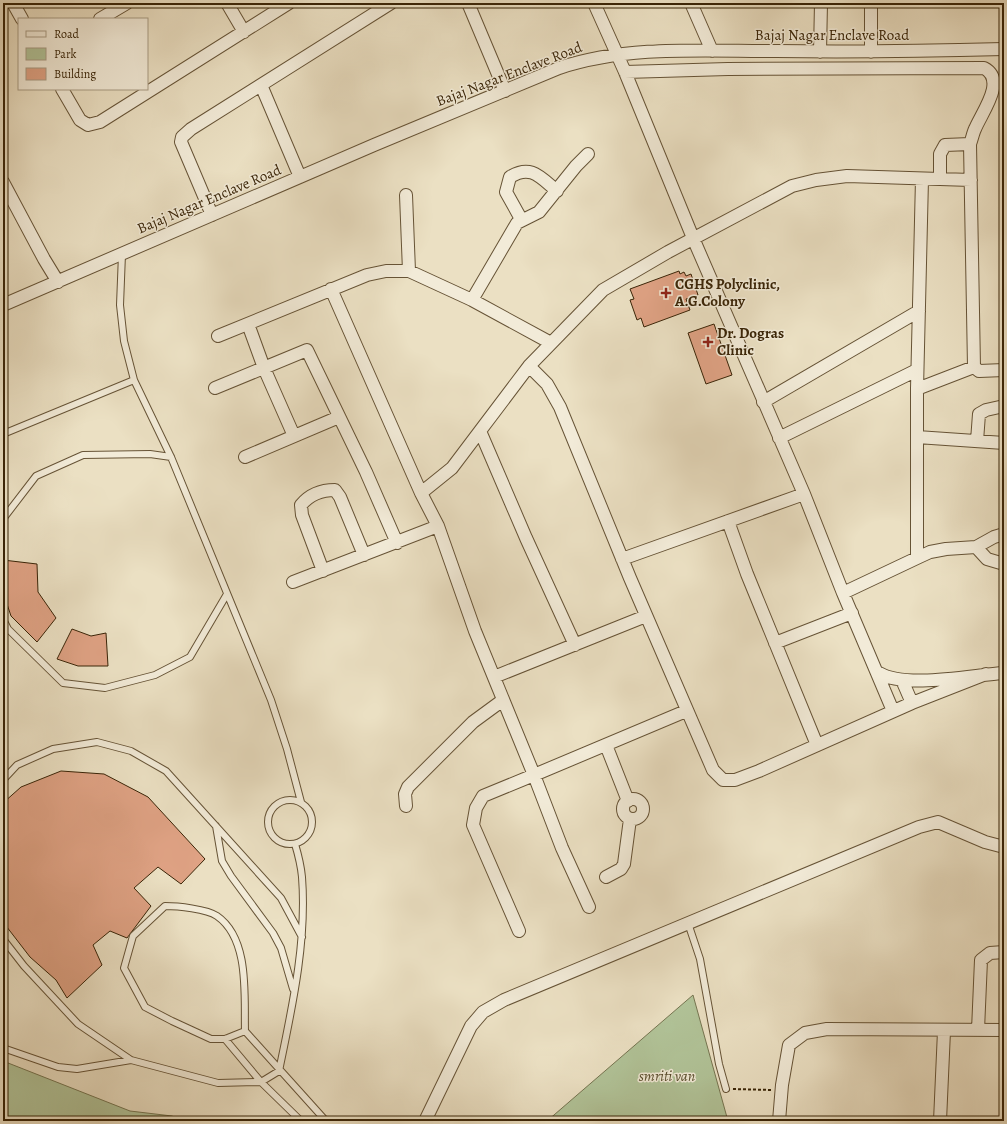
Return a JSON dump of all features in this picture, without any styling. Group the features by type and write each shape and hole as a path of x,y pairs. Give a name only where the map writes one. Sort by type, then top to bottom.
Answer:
{"street":[{"path":"13,3 21,18"},
{"path":"102,18 127,3"},
{"path":"227,3 244,32"},
{"path":"63,90 80,120 88,124 94,124 105,119 289,3"},
{"path":"212,215 181,142 182,138 190,129 391,3"},
{"path":"468,3 505,91"},
{"path":"594,3 626,72 693,238 804,494 843,593 893,711"},
{"path":"690,3 712,51"},
{"path":"820,3 820,52"},
{"path":"871,3 871,52"},
{"name":"Bajaj Nagar Enclave Road","path":"3,305 300,177 580,61 617,54 671,51 871,52 1004,50"},
{"path":"626,72 728,69 984,68 992,71 996,79 994,93 975,128 970,144 974,367"},
{"path":"261,84 300,177"},
{"path":"940,178 940,154 944,145 970,144"},
{"path":"472,300 517,223 521,219 539,212 576,166 588,154"},
{"path":"521,219 506,192 510,177 525,170 536,173 557,191"},
{"path":"421,493 452,468 529,366 602,290 693,238 792,186 847,176 971,180"},
{"path":"917,558 916,436 922,179"},
{"path":"3,182 58,282"},
{"path":"406,195 408,271"},
{"path":"218,336 331,288 380,272 408,271 472,300 551,343"},
{"path":"331,288 421,493 438,526 475,631 562,848 589,907"},
{"path":"763,402 919,312"},
{"path":"248,324 264,368 294,436"},
{"path":"215,388 307,350 397,543"},
{"path":"529,366 547,384 560,407 686,711 713,770 723,780 727,781 758,771 893,711 986,674"},
{"path":"974,367 979,371 1004,370"},
{"path":"917,390 974,367"},
{"path":"780,438 917,370"},
{"path":"977,441 979,414 986,410 1004,406"},
{"path":"245,457 339,417"},
{"path":"480,431 526,538 575,644"},
{"path":"916,436 1004,443"},
{"path":"323,571 302,514 301,505 306,499 315,493 335,490 340,496 364,555"},
{"path":"622,559 804,494"},
{"path":"728,521 747,574 817,745"},
{"path":"293,582 438,526"},
{"path":"843,593 917,558 941,550 976,547 994,537 1004,534"},
{"path":"976,547 987,559 1004,564"},
{"path":"775,644 852,613"},
{"path":"494,677 646,616"},
{"path":"878,673 894,680 945,679 1004,673"},
{"path":"902,680 912,703"},
{"path":"406,806 405,794 408,787 473,722 503,700"},
{"path":"518,931 473,825 476,808 483,796 686,711"},
{"path":"606,745 628,801 625,804 623,812 630,819 624,864 621,869 606,877"},
{"path":"425,1121 470,1026 483,1012 504,1000 904,832 929,824 938,822 985,842 1004,846"},
{"path":"978,1030 981,960 990,953 1004,952"},
{"path":"779,1121 789,1045 805,1033 827,1030 1004,1030"},
{"path":"940,1121 944,1031"}],"lane":[{"path":"122,254 120,305 124,341 134,380 171,457 271,700 287,749 301,802 311,813 312,828 308,835 296,844 282,842 271,833 268,819 270,812 280,802 294,800 301,802"},
{"path":"3,434 134,380"},
{"path":"3,519 36,476 83,455 150,454 171,457"},
{"path":"3,620 8,629 63,682 105,688 155,675 190,658 227,594"},
{"path":"3,780 16,765 53,749 97,742 131,751 166,771 281,898 302,937"},
{"path":"216,826 222,861 231,876 273,933 281,948 294,992"},
{"path":"3,939 24,966 78,1024 131,1060 218,1083 262,1082 279,1071 294,992 302,937 304,915 302,875 296,844"},
{"path":"244,1031 225,1040 211,1039 145,1007 124,968 133,936 165,906 183,907 216,915 234,935 244,973 244,1031 326,1121"},
{"path":"688,922 700,959 719,1064 726,1089"},
{"path":"225,1040 262,1082 301,1121"},
{"path":"3,1048 58,1067 77,1069 131,1060"}],"path":[{"path":"726,1089 782,1090"}],"green space":[{"name":"smriti van","path":"693,995 728,1121 547,1121"},
{"path":"3,1061 130,1111 172,1116 183,1121 3,1121"}],"building":[{"path":"679,271 680,274 684,272 686,276 691,274 698,295 686,299 690,310 644,327 641,318 637,320 630,300 634,299 630,289"},
{"path":"714,324 732,375 706,384 688,333"},
{"path":"3,560 37,564 38,592 56,618 37,642 11,616 3,592"},
{"path":"72,629 91,636 106,633 108,666 78,666 57,659"},
{"path":"61,771 104,774 148,797 205,859 181,884 158,867 134,888 151,906 127,938 110,931 93,945 102,965 67,998 56,980 30,957 3,922 3,803 21,787"}],"place":[{"name":"CGHS Polyclinic, A.G.Colony","path":"666,293"},
{"name":"Dr. Dogras Clinic","path":"708,342"}]}
